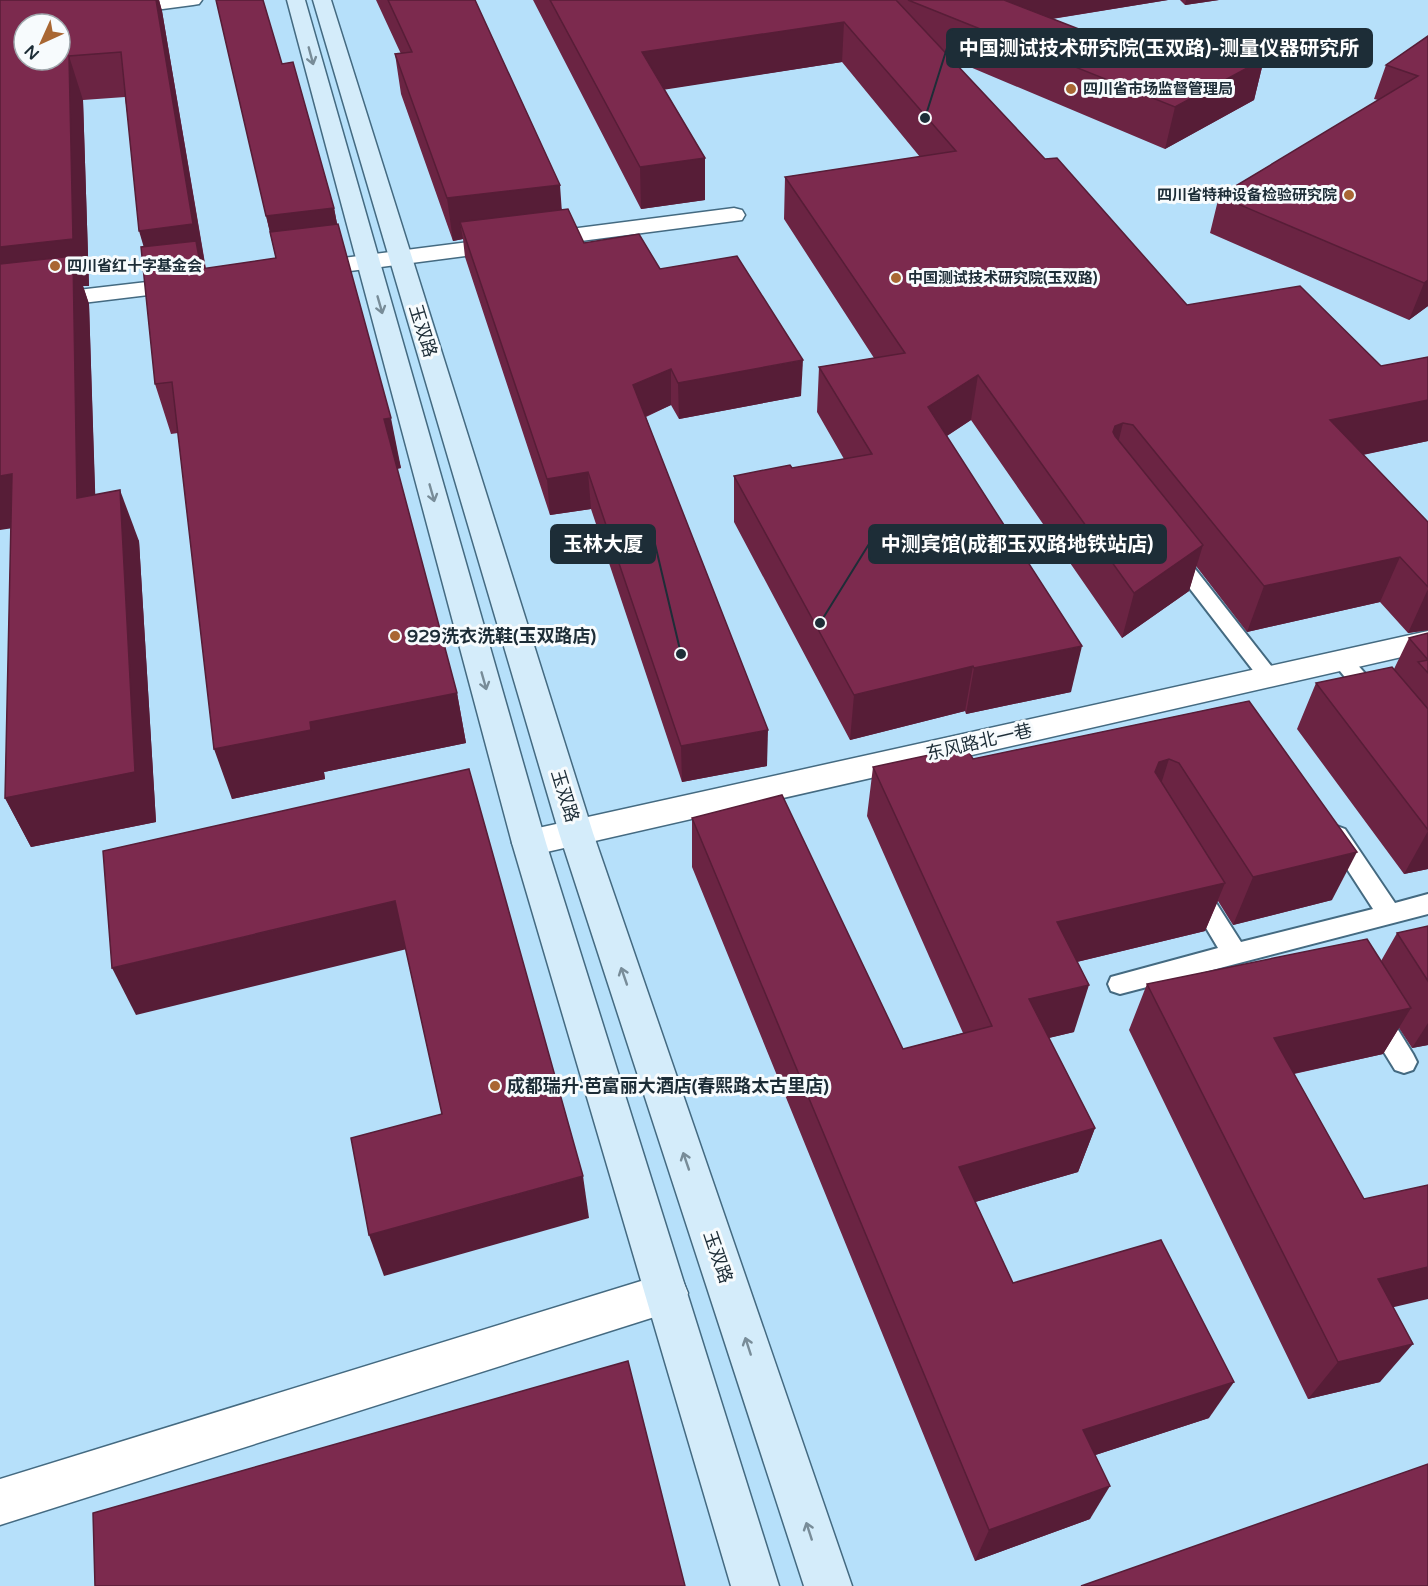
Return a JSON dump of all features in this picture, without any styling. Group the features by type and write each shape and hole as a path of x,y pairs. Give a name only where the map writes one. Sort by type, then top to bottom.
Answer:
{"main road":[{"name":"玉双路","path":"296,0 529,843 755,1586"},
{"name":"玉双路","path":"322,0 576,833 828,1586"}],"street":[{"path":"104,10 193,0"},
{"path":"285,272 734,215"},
{"path":"0,306 214,281"},
{"name":"东风路北一巷","path":"529,843 1428,641"},
{"path":"0,1502 667,1293"}],"lane":[{"path":"1162,540 1269,677"},
{"path":"1342,660 1390,716"},
{"path":"1325,818 1389,914"},
{"path":"1182,868 1234,954"},
{"path":"1120,984 1234,954 1329,941 1389,914 1428,904"},
{"path":"1360,992 1404,1062"}],"building":[{"path":"0,0 156,0 193,224 139,231 121,52 72,56 72,12 12,12 12,72 69,72 73,239 0,247"},
{"path":"216,0 263,0 282,64 293,62 334,208 266,216"},
{"path":"388,0 475,0 560,185 447,198 395,54 412,52"},
{"path":"550,0 896,0 1045,159 1057,158 1187,305 1300,286 1381,366 1428,357 1428,400 1330,420 1428,522 1428,587 1400,557 1264,586 1133,425 1123,423 1115,426 1113,432 1115,436 1203,545 1134,593 978,375 928,407 1082,646 974,668 973,666 854,695 734,476 790,465 792,468 872,454 819,367 905,353 785,177 956,151 844,22 642,52 705,158 640,167"},
{"path":"908,0 1004,0 1161,61 1207,37 1264,59 1175,107"},
{"name":"四川省特种设备检验研究院","path":"1428,36 1428,280 1424,283 1219,196 1418,76 1386,65"},
{"path":"568,209 584,243 639,234 660,269 737,256 803,360 678,383 671,369 633,385 768,730 681,746 588,472 547,479 460,222"},
{"path":"338,224 391,418 384,419 457,693 310,722 311,730 214,749 172,382 155,384 141,247 196,241 201,269 276,258 270,232"},
{"path":"73,256 77,498 120,490 135,772 5,798 12,474 0,476 0,264"},
{"path":"1428,633 1428,660 1409,638"},
{"path":"1428,660 1428,673 1418,662"},
{"path":"1392,667 1428,709 1428,830 1316,683"},
{"path":"1249,701 1357,852 1253,877 1179,763 1169,759 1159,762 1155,772 1225,883 1057,922 1089,985 1029,999 1095,1128 959,1167 1013,1283 1161,1240 1234,1382 1083,1430 1110,1486 989,1530 692,818 782,795 903,1049 992,1026 873,767 966,747 973,759"},
{"name":"成都瑞升·芭富丽大酒店(春熙路太古里店)","path":"469,769 583,1176 369,1235 351,1138 442,1114 395,901 112,968 103,851"},
{"path":"1428,926 1428,981 1397,933"},
{"path":"1367,939 1411,1008 1274,1038 1364,1199 1428,1185 1428,1267 1378,1279 1413,1344 1338,1362 1147,984"},
{"path":"628,1361 685,1586 95,1586 93,1513"},
{"path":"1428,1464 1428,1586 1081,1586"}],"place":[{"name":"四川省市场监督管理局","path":"1071,89"},
{"name":"中国测试技术研究院(玉双路)-测量仪器研究所","path":"925,118"},
{"name":"四川省特种设备检验研究院","path":"1349,195"},
{"name":"四川省红十字基金会","path":"55,266"},
{"name":"中国测试技术研究院(玉双路)","path":"896,278"},
{"name":"中测宾馆(成都玉双路地铁站店)","path":"820,623"},
{"name":"929洗衣洗鞋(玉双路店)","path":"395,636"},
{"name":"玉林大厦","path":"681,654"},
{"name":"成都瑞升·芭富丽大酒店(春熙路太古里店)","path":"495,1086"}]}
